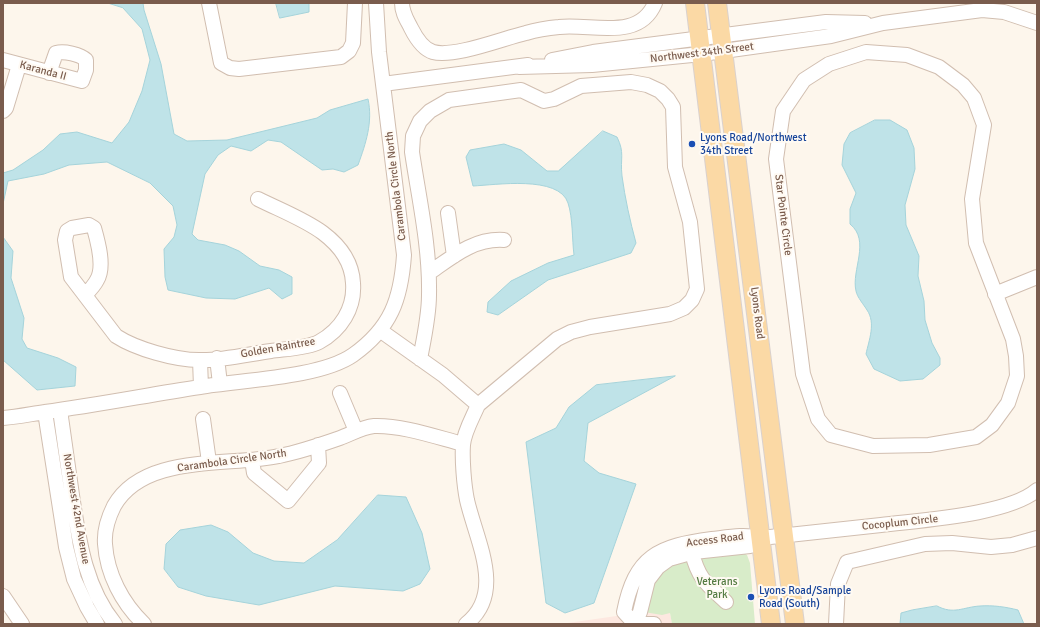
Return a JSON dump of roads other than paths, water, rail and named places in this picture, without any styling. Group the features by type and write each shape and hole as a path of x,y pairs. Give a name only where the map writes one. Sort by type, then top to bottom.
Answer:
{"main road":[{"path":"695,3 771,624"},
{"name":"Lyons Road","path":"718,3 795,624"}],"street":[{"path":"209,3 221,63 230,68 239,69 341,57 349,51 352,43 355,3"},
{"name":"Carambola Circle North","path":"3,418 201,386 295,374 327,367 352,356 381,331 395,306 402,283 404,255 379,52 376,3"},
{"path":"402,3 402,11 414,33 424,47 434,52 440,52 466,49 526,32 560,27 617,28 633,26 644,19 652,10 655,3"},
{"name":"Northwest 34th Street","path":"384,84 519,67 592,66 722,43 831,36 883,23 962,8 982,6 1037,23"},
{"name":"Karanda II","path":"3,60 49,73 82,81 86,70 86,60 83,57 56,52 49,73"},
{"name":"Star Pointe Circle","path":"866,52 907,55 939,67 964,85 974,98 984,126 972,199 972,210 976,243 996,294 1013,339 1016,356 1016,376 1008,403 992,425 976,437 929,445 873,446 832,435 818,419 803,374 776,159 783,111 804,80 829,64 866,52"},
{"path":"3,111 6,108 19,65"},
{"path":"420,358 427,322 429,295 429,273 412,152 413,136 420,121 430,111 448,100 521,90 544,101 554,99 580,86 631,82 647,85 660,91 673,107 675,167 690,222 697,289 692,300 684,308 670,314 590,326 556,339 478,405 463,444 467,498 487,573 487,593 480,609 466,624"},
{"name":"Golden Raintree","path":"85,295 116,336 126,343 153,351 200,360 318,343 332,333 345,320 351,306 354,289 352,271 346,258 337,246 323,233 309,224 258,199"},
{"path":"448,213 454,256"},
{"path":"429,273 478,242 490,239 504,240"},
{"path":"996,294 1037,277"},
{"path":"381,331 443,375 478,405"},
{"path":"217,358 220,384"},
{"path":"200,360 201,386"},
{"path":"340,393 356,431"},
{"name":"Northwest 42nd Avenue","path":"60,410 80,545 88,575 99,601 115,624"},
{"name":"Northwest 42nd Avenue","path":"46,412 66,547 74,579 97,624"},
{"path":"203,420 209,462"},
{"name":"Carambola Circle North","path":"144,624 123,599 106,558 104,536 110,514 118,499 132,485 148,476 209,462 252,460 278,456 318,445 373,426 391,427 463,444"},
{"path":"252,460 254,473 288,501 319,463 318,445"},
{"name":"Cocoplum Circle","path":"761,538 939,518 991,510 1036,492"},
{"name":"Access Road","path":"747,535 761,538 750,546 692,553 669,559 658,567 648,580 640,612 634,624 624,612 628,592 636,575 650,557 664,549 682,544 747,535"},
{"path":"836,624 838,584 847,562 926,544 952,543 991,547 1012,545 1037,538"},
{"path":"692,553 695,565 703,581 726,602"},
{"path":"3,596 22,624"},
{"path":"634,624 654,624"}],"water":[{"path":"108,3 143,3 161,64 174,134 187,141 227,140 317,118 330,110 368,99 370,116 364,149 358,165 344,172 333,169 322,170 281,142 268,140 251,151 231,146 218,155 205,174 192,234 198,240 225,245 239,251 260,266 279,270 292,277 292,294 282,299 269,288 235,299 206,298 168,290 165,277 164,249 174,237 177,225 173,206 150,183 107,162 69,165 44,174 8,181 3,204 3,173 13,170 43,150 60,134 77,132 112,143 129,122 142,91 150,60 142,29 123,8"},
{"path":"276,3 309,3 309,12 280,18"},
{"path":"875,120 890,120 907,130 914,148 915,169 905,205 906,225 919,256 918,276 924,301 925,320 932,343 940,358 940,365 923,379 900,381 874,369 866,354 871,332 871,320 870,315 856,291 855,283 860,247 856,231 850,224 850,209 856,193 842,165 844,144 850,133"},
{"path":"603,131 617,137 621,147 623,184 636,243 631,253 548,280 498,315 487,312 488,302 511,281 548,263 574,255 572,222 568,203 562,194 552,188 540,185 525,184 473,186 466,157 470,150 504,144 521,150 547,171 558,171"},
{"path":"3,237 13,251 11,278 24,318 22,339 27,348 58,358 76,367 75,386 37,390 3,360"},
{"path":"675,376 588,423 584,461 599,473 636,484 594,603 565,613 546,603 526,442 556,428 569,407 596,385"},
{"path":"378,495 406,497 422,533 430,569 420,584 403,591 335,586 259,605 206,596 178,587 164,569 166,544 180,530 211,525 228,532 253,553 274,561 304,563 337,540"},
{"path":"937,606 948,610 958,610 974,607 999,606 1018,610 1024,624 900,624 901,613"}],"place":[{"name":"Lyons Road/Northwest 34th Street","path":"692,144"},
{"name":"Lyons Road/Sample Road (South)","path":"751,597"}],"park label":[{"name":"Veterans Park","path":"717,588"}]}
